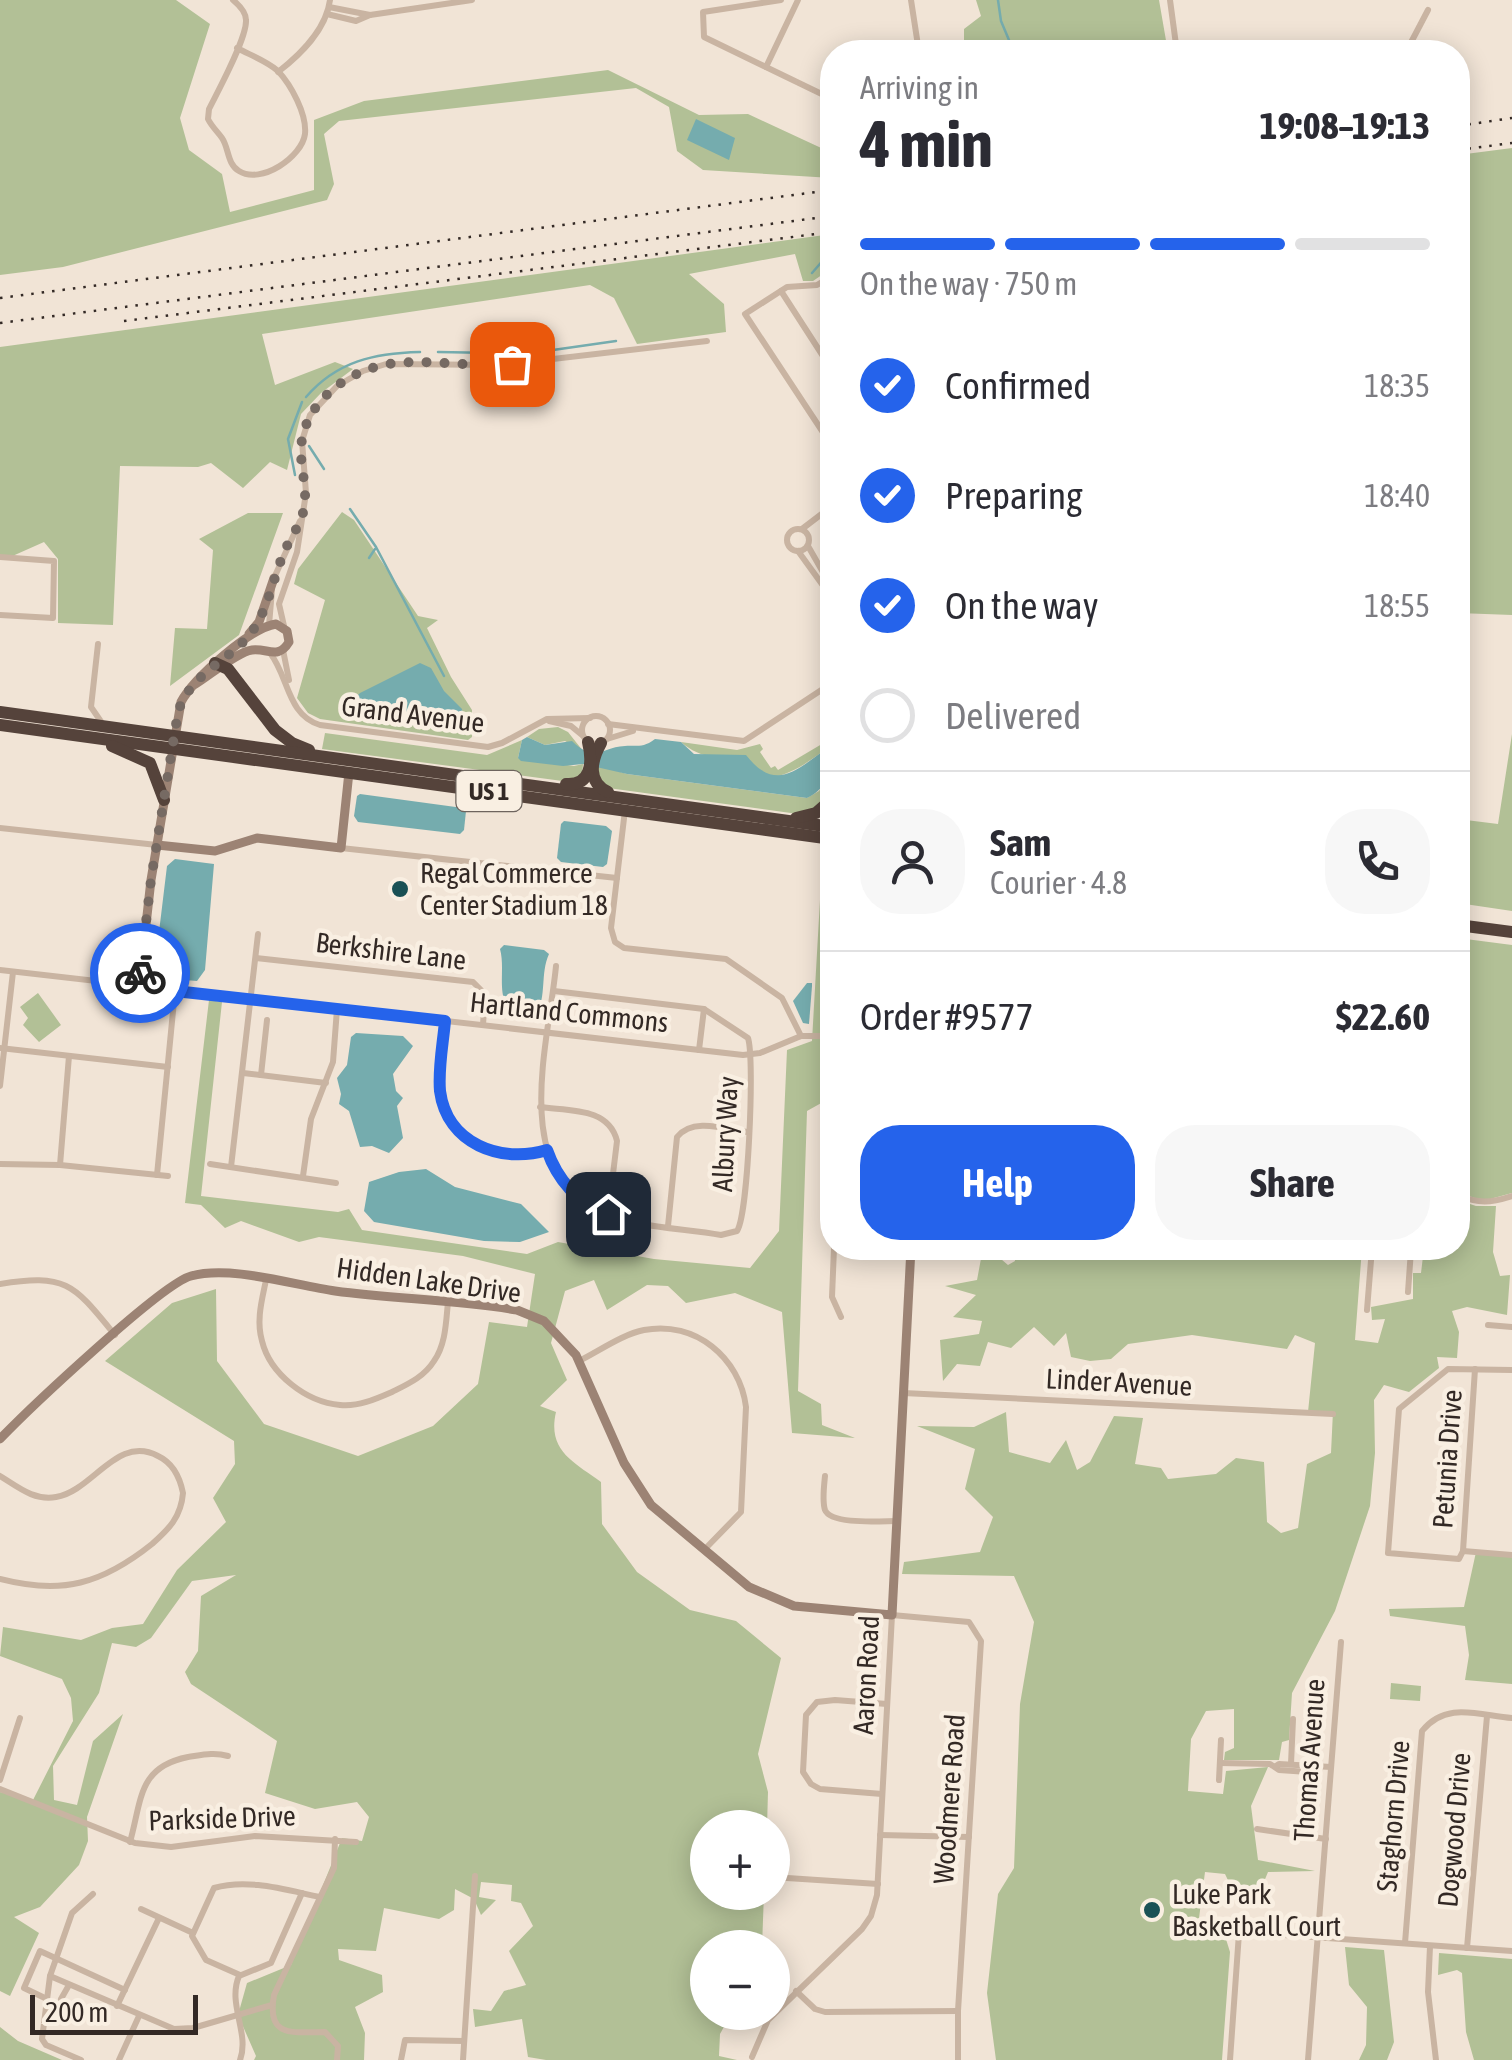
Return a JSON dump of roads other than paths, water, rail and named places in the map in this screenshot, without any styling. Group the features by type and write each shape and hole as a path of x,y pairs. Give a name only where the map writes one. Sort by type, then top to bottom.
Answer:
{"highway":[{"path":"220,664 283,738 340,760"},
{"name":"US 1","path":"0,712 349,772 820,825"},
{"name":"US 1","path":"0,725 86,737 340,760 508,783 820,838"},
{"path":"86,737 148,761 164,800"},
{"path":"594,745 591,773 596,785 622,804"},
{"path":"508,783 577,785 591,773"},
{"path":"781,820 813,814 820,808"},
{"path":"1470,918 1512,924"},
{"path":"1470,926 1512,932"}],"street":[{"path":"234,0 242,7 246,20 208,119 238,171 260,174 299,149 305,134 302,111 278,72 238,48"},
{"path":"278,72 302,53 329,7 370,15 472,0"},
{"path":"782,0 703,12 704,37 820,93"},
{"path":"766,68 798,0"},
{"path":"912,0 917,40"},
{"path":"1170,0 1175,40"},
{"path":"1412,40 1428,10"},
{"path":"820,284 794,285 744,314 820,428"},
{"path":"781,291 820,351"},
{"path":"290,691 283,650 289,640 278,604 297,552 306,494 301,454 305,428 326,395 363,371 396,363 512,364 706,341"},
{"path":"139,987 181,702 194,684 220,664 259,622 302,516"},
{"path":"802,530 820,516"},
{"path":"820,569 810,554 808,534 792,530 786,538 789,547 798,551 820,581"},
{"path":"798,551 808,544"},
{"path":"0,556 54,561 53,618 0,615"},
{"path":"269,652 260,642 274,578"},
{"path":"237,647 266,627 286,628"},
{"path":"98,644 90,707 95,717 110,729"},
{"path":"220,664 248,651 283,650"},
{"name":"Grand Avenue","path":"269,652 282,671 297,711 313,723 480,747 499,745 543,720 599,717 608,724 644,730 746,740 820,691"},
{"path":"69,724 90,707"},
{"path":"590,718 582,728 594,745"},
{"path":"543,720 571,726 594,745"},
{"path":"594,745 610,732 608,724"},
{"name":"Grand Avenue","path":"594,745 644,730"},
{"path":"340,848 349,772"},
{"path":"622,804 611,932 617,944 726,960 782,998 802,1036"},
{"path":"319,845 343,827"},
{"path":"0,828 214,851 257,838 617,878"},
{"path":"231,1167 258,934"},
{"name":"Berkshire Lane","path":"256,958 473,982 485,994 482,1025"},
{"name":"Albury Way","path":"556,966 540,1108 554,1168 590,1206 608,1214 721,1235 740,1228 751,1055"},
{"name":"Hartland Commons","path":"0,970 751,1055 802,1036 820,1036"},
{"path":"0,1086 14,972"},
{"path":"157,1175 175,991"},
{"path":"554,991 704,1009 748,1038 751,1055"},
{"path":"304,1176 311,1119 333,1062 338,1009"},
{"path":"699,1050 704,1009"},
{"path":"261,1075 266,1020"},
{"path":"445,1021 440,1093 458,1130 476,1146 504,1156 547,1150"},
{"path":"2,1048 168,1067"},
{"path":"60,1164 69,1056"},
{"path":"243,1074 326,1083"},
{"path":"540,1108 600,1116 615,1130 608,1214"},
{"path":"668,1226 677,1137 682,1131 693,1125 748,1132"},
{"path":"0,1164 60,1164 168,1176"},
{"path":"210,1164 336,1182"},
{"path":"1470,1200 1477,1203 1512,1196"},
{"path":"834,1260 832,1297 840,1317"},
{"name":"Aaron Road","path":"752,2057 768,2020 862,1929 871,1916 878,1884 910,1260"},
{"path":"1366,1310 1371,1260"},
{"path":"1408,1292 1411,1260"},
{"name":"Hidden Lake Drive","path":"0,1439 115,1335 178,1281 190,1276 217,1272 517,1310 544,1321 579,1362 634,1483 651,1506 749,1587 794,1606 892,1615"},
{"path":"0,1284 36,1279 62,1283 80,1295 115,1335"},
{"path":"266,1280 259,1321 262,1343 275,1368 317,1400 343,1406 371,1401 415,1381 434,1362 442,1345 448,1302"},
{"path":"1488,1325 1512,1327"},
{"path":"579,1362 642,1330 661,1329 700,1338 728,1359 739,1378 746,1407 741,1512 704,1550"},
{"name":"Petunia Drive","path":"1476,1369 1463,1551 1458,1559 1388,1553 1399,1409 1448,1368 1512,1370"},
{"name":"Linder Avenue","path":"903,1394 1332,1414"},
{"path":"0,1476 34,1496 52,1498 78,1489 117,1457 147,1452 169,1463 183,1494 174,1524 134,1559 108,1574 80,1584 49,1588 0,1580"},
{"path":"824,1476 824,1507 833,1518 898,1521"},
{"name":"Petunia Drive","path":"1463,1551 1512,1555"},
{"name":"Woodmere Road","path":"892,1615 963,1621 981,1641 958,2060"},
{"name":"Thomas Avenue","path":"1308,2060 1341,1642"},
{"path":"882,1794 820,1790 811,1784 803,1772 806,1715 817,1702 887,1704"},
{"name":"Staghorn Drive","path":"1405,1943 1421,1734 1444,1712 1512,1718"},
{"name":"Dogwood Drive","path":"1467,1948 1487,1716"},
{"path":"0,1780 20,1718"},
{"path":"1291,1764 1293,1719"},
{"path":"1219,1780 1220,1740"},
{"path":"130,1842 148,1780 157,1768 172,1760 207,1754 228,1756"},
{"path":"1220,1763 1331,1767"},
{"path":"1276,1766 1279,1770 1308,1772 1312,1767"},
{"name":"Parkside Drive","path":"0,1789 130,1842 172,1846 256,1836 356,1842"},
{"path":"1257,1829 1326,1839"},
{"path":"880,1834 969,1838"},
{"path":"335,1840 334,1868 274,1995 272,2019 286,2032 326,2032 338,2046 336,2060"},
{"path":"463,2060 475,1876"},
{"path":"790,1878 878,1884"},
{"path":"193,1933 214,1888 230,1884 320,1897"},
{"path":"240,2060 244,2049 234,1987 240,1975 271,1962 302,1893"},
{"path":"82,2060 46,2045 42,2038 55,1957 72,1914 93,1894"},
{"path":"141,1909 193,1933 206,1960 240,1975"},
{"path":"117,2006 160,1918"},
{"path":"1186,1928 1512,1951"},
{"path":"1230,2060 1239,1933"},
{"path":"1430,1946 1428,1992 1436,2060"},
{"path":"47,1998 24,1988 40,1950 125,1990"},
{"path":"50,1976 139,2016 182,2030 272,2005"},
{"path":"61,2000 68,1984"},
{"path":"796,1991 815,2009 825,2012 958,2012"},
{"path":"118,2060 139,2016"},
{"path":"400,2060 405,2040 464,2041"}],"water":[{"path":"696,119 735,138 729,160 687,140"},
{"path":"420,663 431,668 444,691 462,709 464,721 443,726 411,725 356,711 354,699 360,693"},
{"path":"527,737 545,745 572,741 593,753 644,745 655,739 681,742 694,754 746,755 757,767 778,775 798,768 820,753 820,789 807,798 627,774 583,764 521,761 518,758 522,740"},
{"path":"360,794 463,808 464,830 460,834 358,822 354,816"},
{"path":"564,821 606,826 612,831 607,864 603,867 561,862 557,858"},
{"path":"175,859 214,864 205,970 197,981 167,976 155,965 167,866"},
{"path":"504,945 549,954 536,1014 500,1011 506,1005 500,949"},
{"path":"807,983 812,983 809,1024 803,1023 793,1001"},
{"path":"356,1033 403,1036 413,1046 393,1074 396,1091 403,1098 397,1106 403,1138 389,1153 372,1146 360,1147 349,1111 339,1104 337,1078 347,1065 351,1037"},
{"path":"426,1169 455,1187 521,1204 549,1232 520,1242 484,1241 374,1222 364,1211 369,1182 399,1172"}],"waterway":[{"path":"998,0 1009,40"},
{"path":"812,273 820,264"},
{"path":"539,352 616,341"},
{"path":"306,397 331,375 358,361 420,352"},
{"path":"438,352 510,357"},
{"path":"295,475 288,439 302,402"},
{"path":"309,446 324,469"},
{"path":"350,509 376,547 444,676"},
{"path":"369,558 375,549"}],"railway":[{"path":"1470,124 1512,118"},
{"path":"1470,148 1512,143"},
{"path":"0,298 820,192"},
{"path":"0,323 820,218"},
{"path":"124,321 820,234"}],"place":[{"name":"Regal Commerce Center Stadium 18","path":"400,889"},
{"name":"Luke Park Basketball Court","path":"1152,1910"}]}
